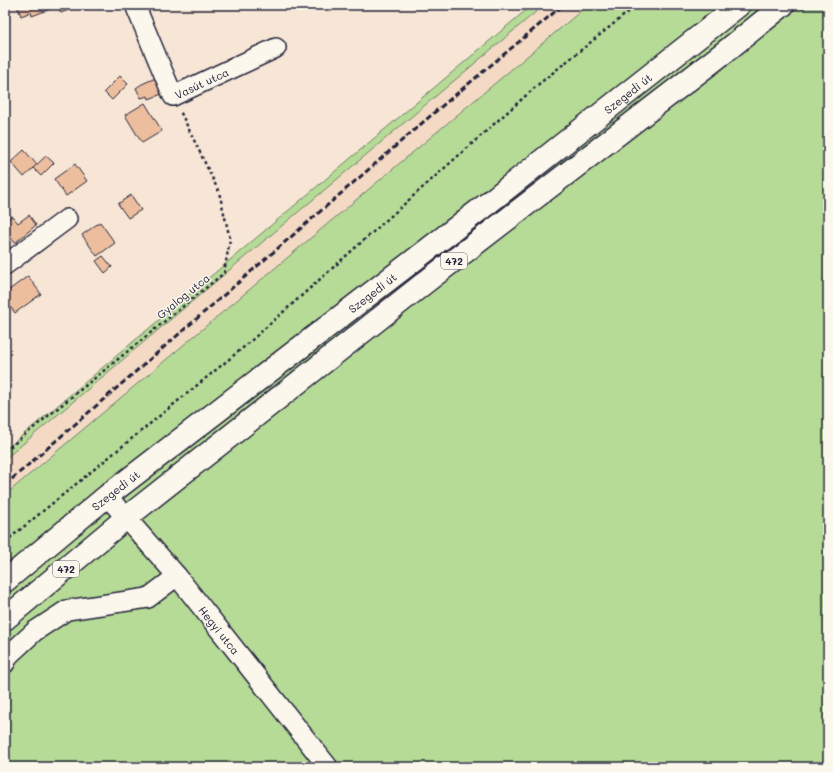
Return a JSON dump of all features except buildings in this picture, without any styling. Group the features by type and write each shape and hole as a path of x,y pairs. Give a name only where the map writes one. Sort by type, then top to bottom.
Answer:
{"main road":[{"name":"Szegedi út","path":"5,581 107,496 487,204 739,5"},
{"name":"472","path":"5,619 126,518 487,234 726,52 783,5"}],"street":[{"name":"Vasút utca","path":"135,5 173,96 276,48"},
{"path":"5,265 67,219"},
{"name":"Hegyi utca","path":"107,496 177,576 328,767"},
{"path":"5,663 9,655 35,631 68,610 148,598 177,576"}],"path":[{"path":"5,542 244,347 534,88 636,5"},
{"name":"Gyalog utca","path":"5,451 224,273 230,239 219,192 173,96"}],"shaded area":[{"path":"544,5 588,5 5,495 5,459"}],"green space":[{"path":"532,5 544,5 5,459 5,450"},
{"path":"588,5 828,5 828,767 5,767 5,495"}],"railway":[{"path":"5,485 436,111 563,5"}]}
